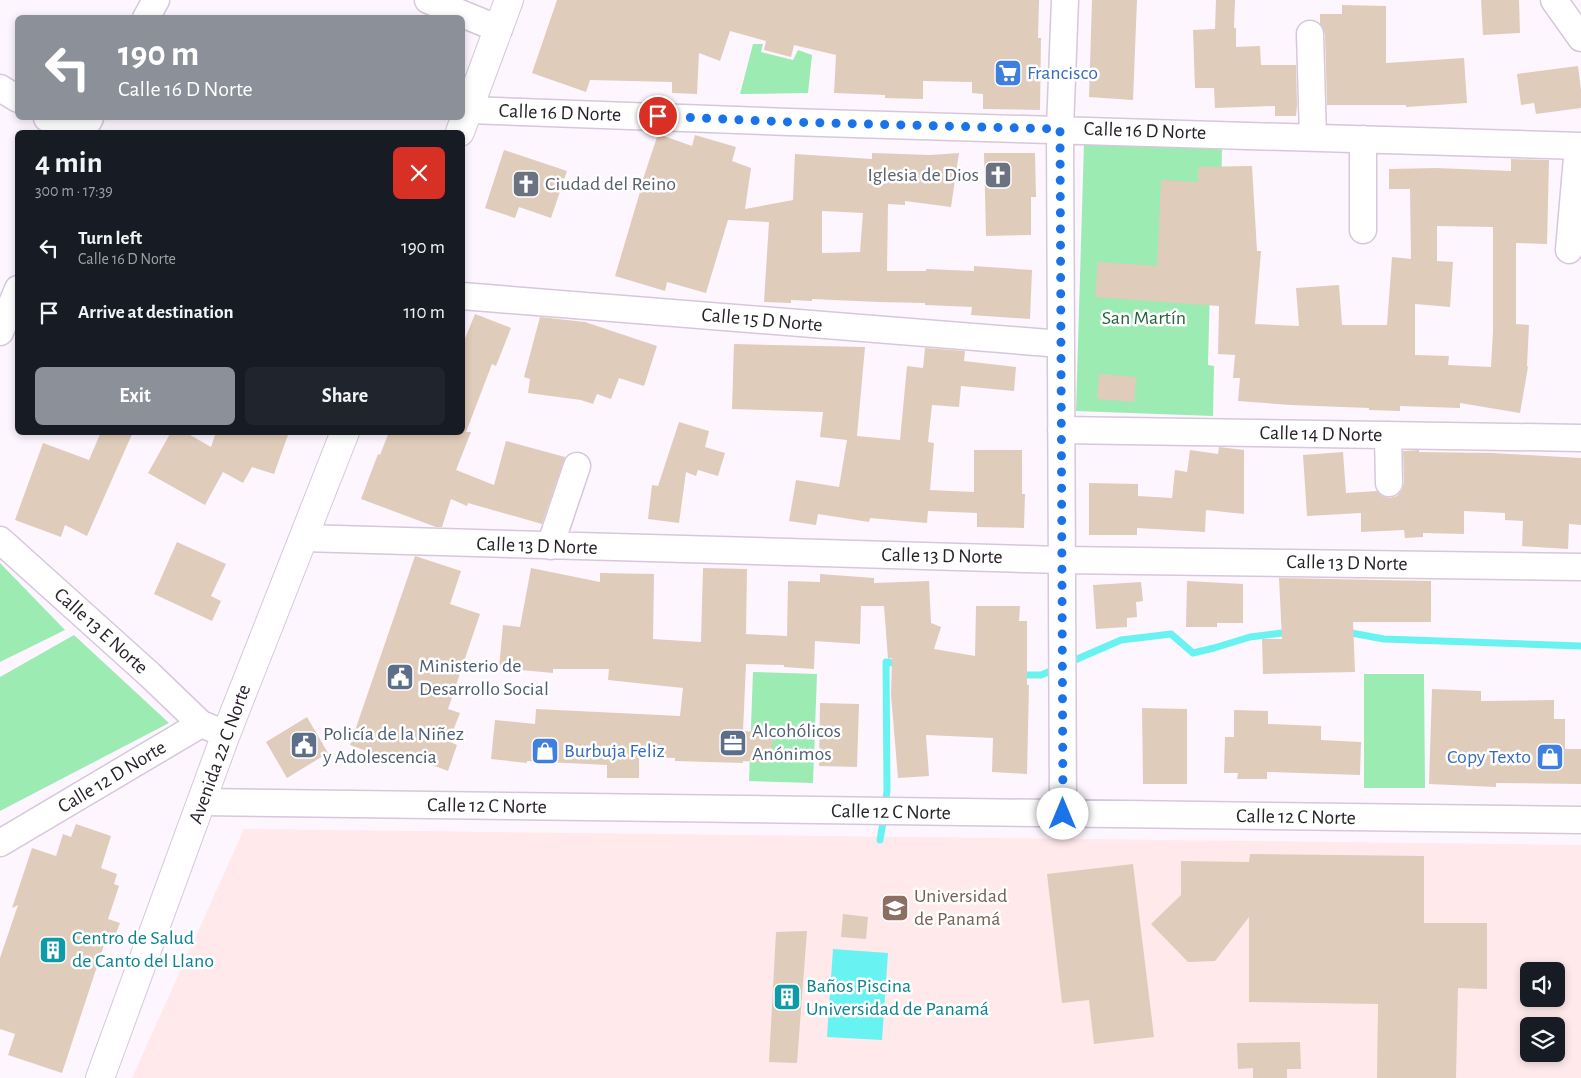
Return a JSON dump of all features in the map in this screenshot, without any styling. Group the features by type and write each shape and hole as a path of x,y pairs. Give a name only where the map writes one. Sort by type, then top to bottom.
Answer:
{"street":[{"path":"148,15 156,0"},
{"path":"428,0 464,15"},
{"path":"465,118 509,0"},
{"path":"1063,814 1060,129 1065,0"},
{"path":"1554,0 1581,38"},
{"path":"465,15 498,29"},
{"path":"1310,34 1313,137"},
{"path":"0,88 15,97"},
{"path":"50,120 68,130"},
{"name":"Calle 16 D Norte","path":"464,121 789,122 1579,146"},
{"path":"1363,139 1363,230"},
{"path":"1569,250 1579,146"},
{"path":"0,332 15,296"},
{"name":"Calle 15 D Norte","path":"465,296 1061,344"},
{"name":"Calle 14 D Norte","path":"1062,430 1581,438"},
{"name":"Avenida 22 C Norte","path":"100,1078 226,734 344,435"},
{"path":"1388,435 1389,483"},
{"path":"550,546 577,466"},
{"name":"Calle 13 D Norte","path":"303,538 1062,560 1581,566"},
{"name":"Calle 13 E Norte","path":"0,540 150,675 200,724"},
{"path":"200,724 226,734"},
{"name":"Calle 12 D Norte","path":"0,844 200,724"},
{"name":"Calle 12 C Norte","path":"202,802 1581,820"}],"shaded area":[{"name":"Universidad de Panamá","path":"244,829 1581,845 1581,1078 132,1078"}],"green space":[{"path":"753,44 763,44 761,52 793,60 798,50 812,55 808,93 740,94"},
{"name":"San Martín","path":"1084,142 1222,146 1221,209 1210,287 1208,365 1214,366 1213,416 1076,411"},
{"path":"0,563 65,630 0,662"},
{"path":"74,635 169,723 0,811 0,677"},
{"path":"753,672 817,674 813,783 749,781"},
{"path":"1364,674 1424,674 1425,788 1364,788"}],"water":[{"path":"833,949 888,953 882,1040 827,1037"}],"building":[{"path":"557,0 1039,0 1038,38 1041,38 1040,110 983,109 983,94 972,93 972,82 923,81 923,99 885,98 885,95 834,93 836,55 794,45 791,57 764,50 766,41 730,31 720,61 699,53 697,94 672,93 672,82 590,80 586,92 532,73"},
{"path":"1092,0 1137,0 1133,100 1089,97"},
{"path":"1216,0 1235,0 1234,28 1236,28 1236,47 1260,46 1261,65 1296,65 1296,116 1275,116 1275,106 1215,108 1214,88 1195,88 1193,30 1215,29"},
{"path":"1481,0 1519,0 1520,33 1483,35"},
{"path":"1342,5 1386,6 1386,63 1464,58 1467,103 1406,107 1406,105 1327,105 1325,34 1320,24 1320,14 1342,14"},
{"path":"1578,66 1581,108 1536,114 1534,103 1521,105 1517,74"},
{"path":"658,134 692,146 695,135 736,147 732,161 751,168 745,209 793,200 795,154 872,159 872,153 930,155 959,153 951,207 905,201 905,205 888,204 887,271 926,271 926,269 974,271 974,266 1032,270 1030,319 971,315 972,307 925,305 925,303 812,299 812,301 791,300 791,303 764,302 769,222 728,220 706,293 667,282 665,291 615,276 639,191","holes":["822,211 863,213 860,252 822,253"]},
{"path":"504,150 567,171 551,218 519,207 515,218 485,208"},
{"path":"984,153 1035,153 1036,197 1031,197 1031,235 986,236"},
{"path":"1511,159 1549,160 1547,244 1516,243 1516,324 1529,325 1528,367 1520,413 1460,403 1460,408 1400,406 1400,411 1238,401 1240,378 1233,378 1235,355 1218,354 1219,306 1095,297 1098,262 1157,266 1161,180 1198,182 1198,167 1252,166 1257,251 1261,251 1255,324 1299,326 1296,288 1339,285 1342,325 1387,325 1392,257 1411,259 1410,189 1389,189 1389,169 1436,168 1511,171","holes":["1437,226 1493,227 1491,367 1448,365 1449,356 1415,355 1415,304 1450,307 1453,262 1437,261"]},
{"path":"475,314 511,328 496,366 492,364 466,432 471,432 456,470 494,485 506,441 565,457 542,524 468,503 467,506 451,499 442,527 436,527 361,499 378,454 380,455 388,435 465,435 465,339"},
{"path":"540,317 585,322 657,346 644,386 619,378 611,399 597,394 593,404 581,400 528,393 530,379 524,377"},
{"path":"734,344 865,347 857,436 900,440 907,366 923,368 925,348 965,351 964,361 1016,367 1014,391 961,386 959,407 932,405 928,442 934,443 930,490 974,492 974,450 1022,450 1022,494 1025,494 1024,528 977,527 977,513 928,511 927,523 870,518 869,522 818,514 816,525 789,521 796,480 839,487 847,440 820,437 823,412 732,409"},
{"path":"1099,374 1136,377 1134,402 1097,399"},
{"path":"679,422 709,431 705,447 725,453 718,476 698,470 696,476 686,472 679,523 648,519 652,485 658,486"},
{"path":"100,435 132,435 87,536 65,525 61,537 15,520 43,443 89,460"},
{"path":"169,435 190,435 211,447 215,435 288,435 274,474 252,467 243,483 223,472 205,505 148,473"},
{"path":"1219,447 1244,450 1244,514 1206,510 1205,532 1137,528 1137,535 1089,535 1089,483 1138,484 1138,496 1172,498 1175,470 1187,472 1190,450 1218,454"},
{"path":"1419,450 1419,452 1493,453 1581,458 1581,525 1569,524 1568,549 1522,546 1523,521 1505,520 1505,513 1464,511 1464,534 1423,533 1423,537 1405,538 1404,530 1361,532 1361,513 1307,516 1303,455 1343,452 1346,493 1377,491 1382,496 1390,498 1397,496 1402,490 1404,483 1403,451"},
{"path":"177,542 226,564 211,596 221,601 212,621 154,594"},
{"path":"415,556 461,571 450,604 480,614 448,709 460,713 449,741 457,745 448,771 401,753 398,762 350,745"},
{"path":"531,568 600,582 600,573 654,574 653,639 701,642 703,568 747,569 746,634 787,636 788,581 820,582 820,574 874,578 874,583 929,581 931,623 941,627 934,649 975,656 976,606 1020,606 1019,621 1027,621 1027,685 1029,685 1027,774 992,772 993,738 926,735 929,776 898,778 891,695 892,658 888,659 884,606 861,606 860,644 815,641 814,669 784,667 784,665 746,664 743,731 773,733 771,763 675,761 675,758 639,757 639,778 607,778 607,765 527,761 527,763 491,759 495,720 535,724 536,709 680,716 683,688 608,680 609,669 553,669 553,673 499,668 503,625 520,627"},
{"path":"1279,578 1431,581 1431,622 1353,622 1355,672 1263,674 1262,639 1282,639"},
{"path":"1187,581 1243,584 1243,623 1217,623 1217,627 1186,627"},
{"path":"1141,582 1143,601 1136,602 1137,617 1127,618 1127,627 1096,629 1093,585"},
{"path":"1432,689 1481,691 1481,701 1554,700 1554,719 1565,719 1565,749 1581,749 1581,784 1496,783 1496,787 1429,784"},
{"path":"820,703 859,704 857,767 819,766"},
{"path":"1142,708 1187,709 1187,784 1143,784"},
{"path":"1234,710 1268,711 1268,724 1321,726 1321,740 1361,742 1360,775 1267,772 1267,779 1237,779 1238,773 1224,773 1225,737 1234,737"},
{"path":"307,717 328,753 287,778 266,742"},
{"name":"Centro de Salud de Canto del Llano","path":"76,824 111,836 101,868 117,874 114,884 119,886 108,919 120,923 113,941 106,939 62,1073 8,1055 15,1034 0,1029 0,958 18,905 12,908 32,848 56,856 63,834 71,837"},
{"path":"1250,854 1424,856 1424,923 1487,923 1487,989 1458,988 1456,1078 1377,1078 1378,1004 1249,1002 1249,917 1215,961 1188,962 1151,924 1181,895 1181,861 1249,862"},
{"path":"1133,864 1154,1037 1094,1044 1089,1000 1062,1003 1047,874"},
{"path":"843,914 868,917 866,939 841,937"},
{"name":"Baños Piscina Universidad de Panamá","path":"807,931 797,1063 769,1062 776,932"},
{"path":"1300,1042 1301,1069 1287,1069 1287,1078 1253,1078 1253,1068 1238,1069 1237,1043"}],"waterway":[{"path":"1068,663 1121,640 1171,634 1193,653 1250,637 1290,632"},
{"path":"1346,632 1384,639 1581,646"},
{"path":"885,805 887,791 886,662 900,664"},
{"path":"1018,675 1041,675 1058,668"},
{"path":"880,840 884,816"}],"place":[{"name":"Francisco","path":"1008,73"},
{"name":"Iglesia de Dios","path":"998,175"},
{"name":"Ciudad del Reino","path":"526,184"},
{"name":"Ministerio de Desarrollo Social","path":"400,677"},
{"name":"Alcohólicos Anónimos","path":"733,743"},
{"name":"Policía de la Niñez y Adolescencia","path":"304,745"},
{"name":"Burbuja Feliz","path":"545,751"},
{"name":"Copy Texto","path":"1550,757"},
{"name":"Universidad de Panamá","path":"895,908"},
{"name":"Centro de Salud de Canto del Llano","path":"53,950"},
{"name":"Baños Piscina Universidad de Panamá","path":"787,997"}],"route":[{"path":"658,116 789,122 1060,129 1063,814"}]}
